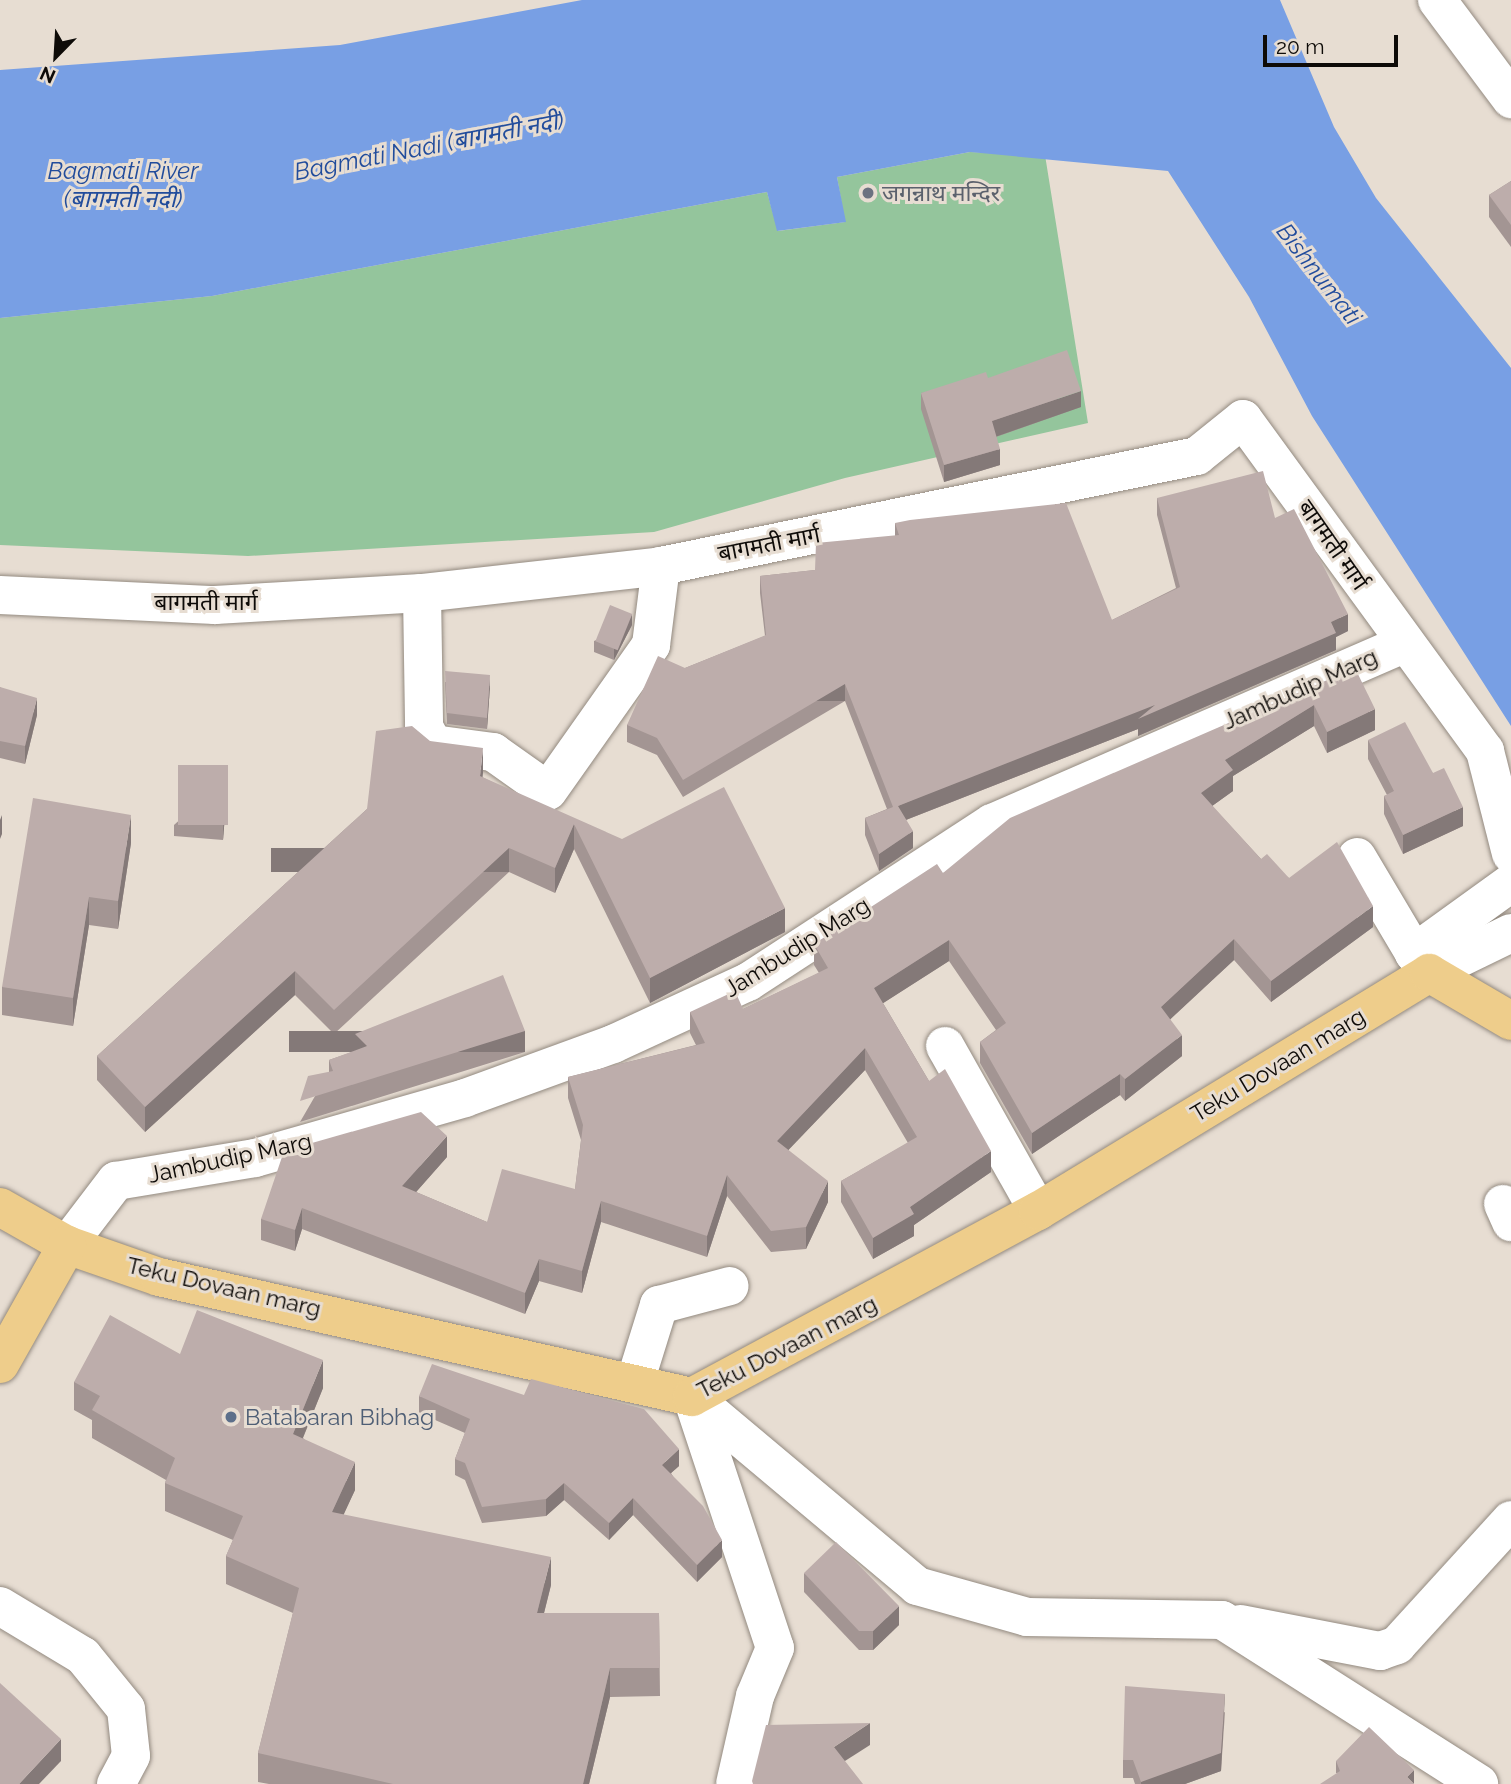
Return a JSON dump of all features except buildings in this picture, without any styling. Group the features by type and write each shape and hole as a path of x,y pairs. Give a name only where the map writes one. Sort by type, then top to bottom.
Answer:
{"main road":[{"name":"Teku Dovaan marg","path":"0,1207 67,1245 159,1277 635,1382 692,1397 1038,1211 1421,963"},
{"path":"1421,963 1511,1021"},
{"path":"0,1364 67,1245"}],"street":[{"path":"1437,0 1511,99"},
{"name":"बागमती मार्ग","path":"0,595 215,605 422,593 661,566 1197,456 1243,419 1404,644"},
{"path":"422,593 425,727 433,744 493,752 548,791 651,645 661,566"},
{"path":"1404,644 1485,751 1511,854"},
{"name":"Jambudip Marg","path":"67,1245 116,1181 255,1158 465,1098 613,1044 748,982 992,823 1404,644"},
{"path":"1357,858 1421,963"},
{"path":"1421,963 1511,883"},
{"path":"1421,963 1511,933"},
{"path":"945,1046 1038,1211"},
{"path":"635,1382 659,1305 730,1286"},
{"path":"692,1397 917,1586 1027,1617 1222,1620 1380,1651 1397,1645 1511,1520"},
{"path":"692,1397 775,1648 755,1696 735,1784"},
{"path":"0,1606 83,1656 126,1709 131,1756 116,1784"},
{"path":"1222,1620 1479,1784"}],"green space":[{"path":"970,152 1045,155 1088,423 845,478 654,532 248,556 0,545 0,318 212,296 767,192 778,231 845,222 837,177"}],"water":[{"name":"Bagmati River (बागमती नदी)","path":"582,0 1280,0 1334,127 1376,198 1511,368 1511,726 1312,416 1249,297 1168,171 970,152 837,177 846,222 777,231 767,192 212,296 0,318 0,70 340,45"}],"place":[{"name":"जगन्नाथ मन्दिर","path":"868,193"},
{"name":"Batabaran Bibhag","path":"231,1417"}],"water label":[{"name":"Bagmati Nadi (बागमती नदी)","path":"429,146"},
{"name":"Bishnumati","path":"1319,274"}]}
